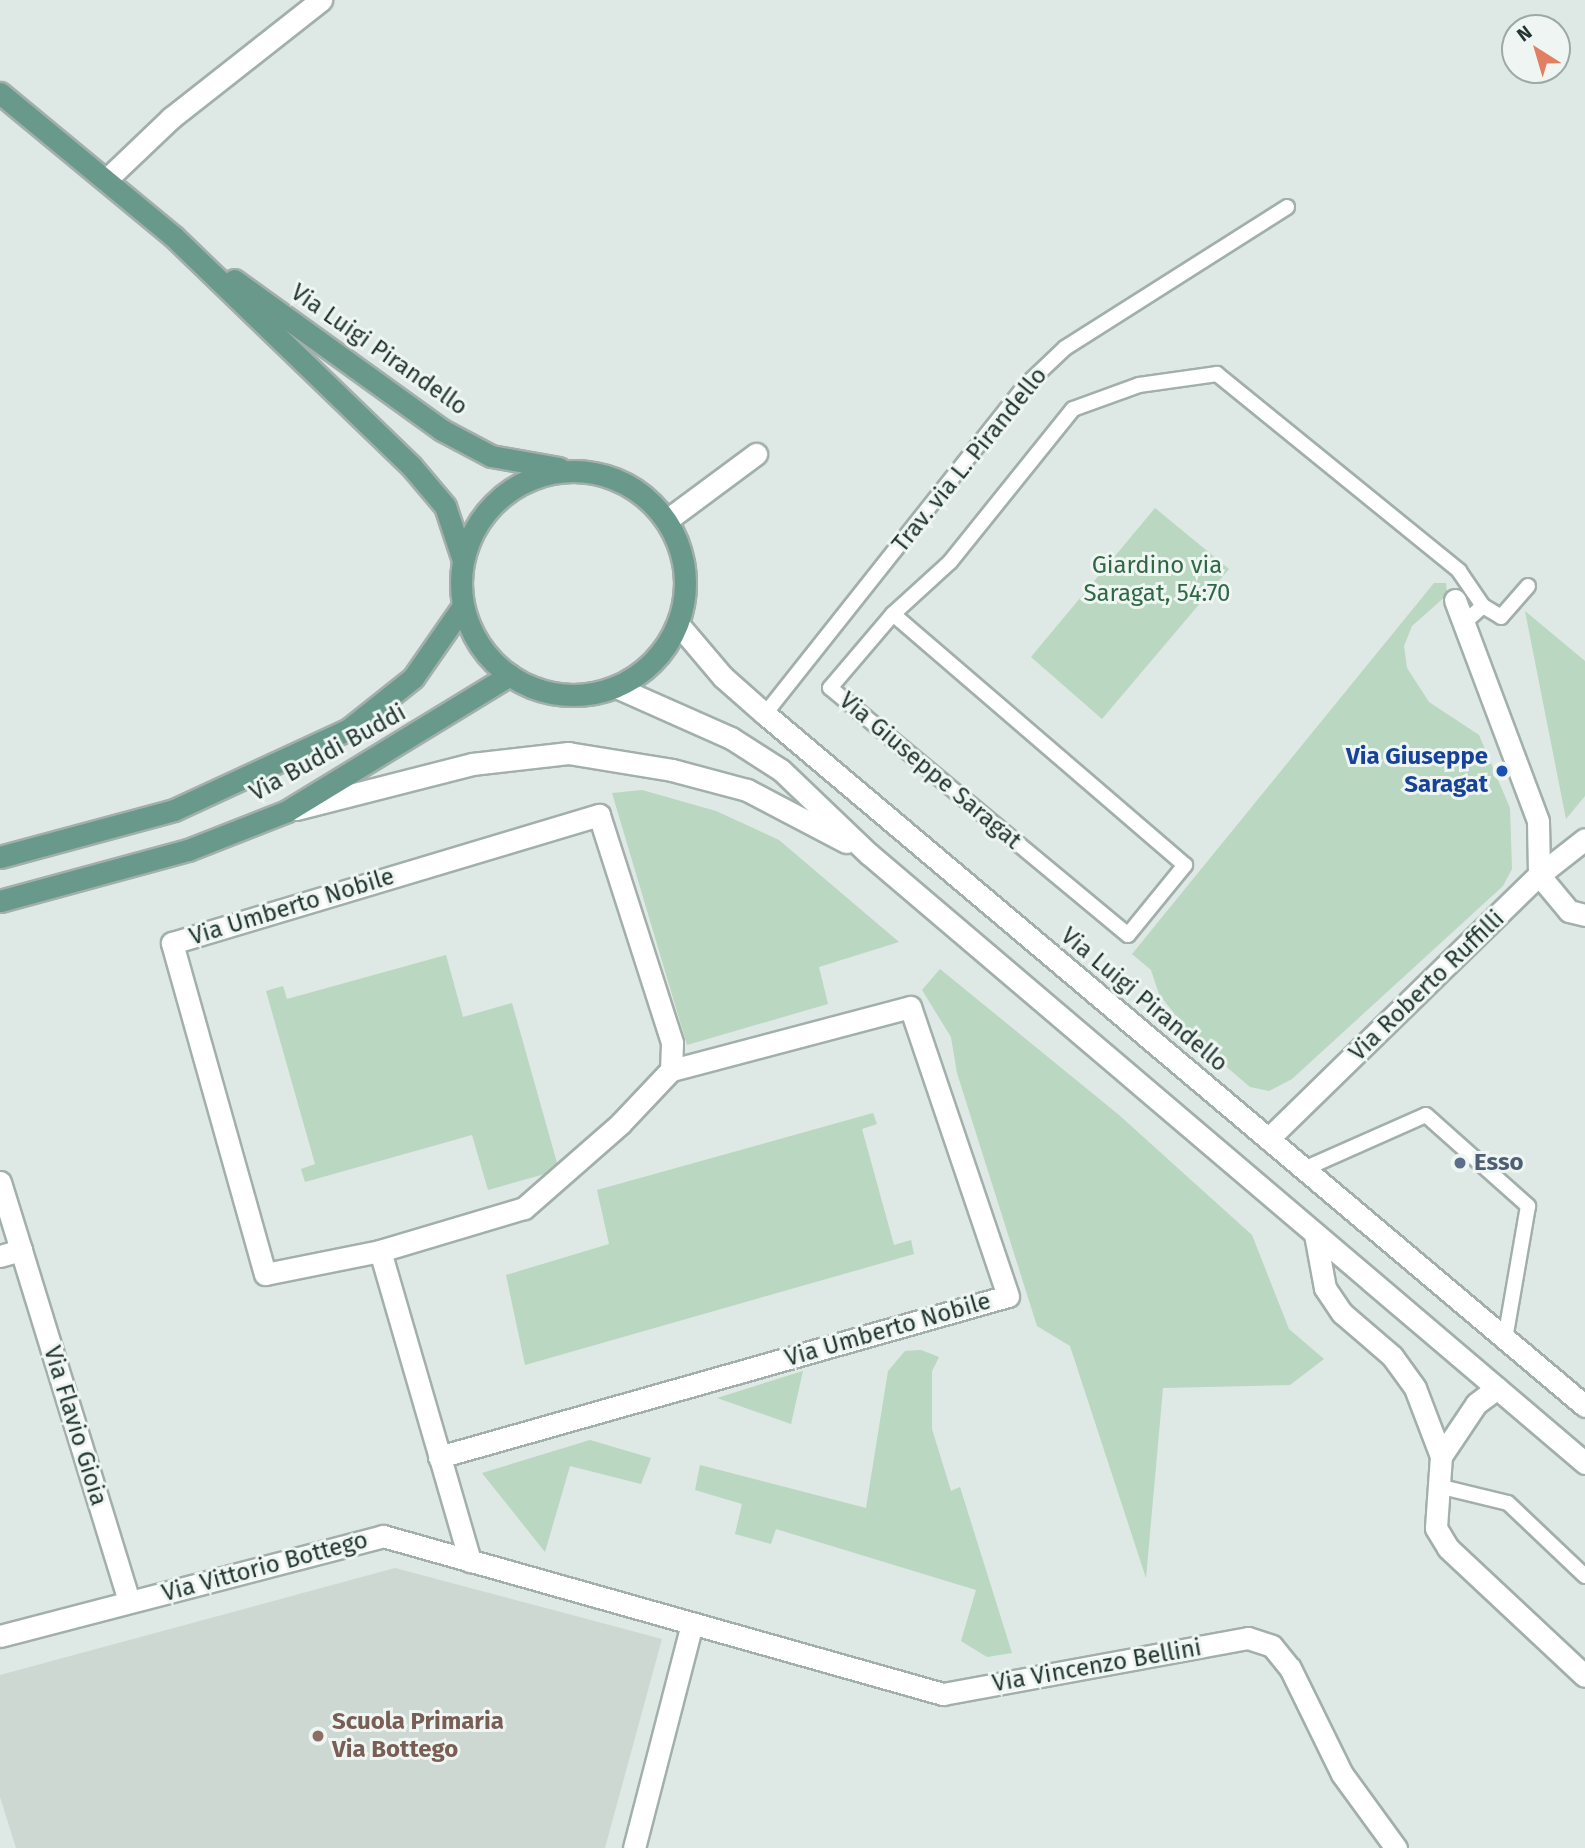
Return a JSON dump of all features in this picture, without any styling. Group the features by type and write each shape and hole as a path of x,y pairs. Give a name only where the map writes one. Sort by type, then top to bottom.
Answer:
{"main road":[{"name":"Via Luigi Pirandello","path":"0,93 173,236 442,430 491,456 572,470"},
{"name":"Via Luigi Pirandello","path":"173,236 412,467 445,506 463,559"},
{"path":"572,470 608,476 641,493 667,520 685,570 685,598 678,624 649,664 616,687 580,695 543,691 510,676 480,645 463,606 463,559 473,531 491,506 514,487 541,475 572,470"},
{"name":"Via Buddi Buddi","path":"0,858 174,810 349,729 413,678 463,606"},
{"name":"Via Buddi Buddi","path":"0,901 188,850 287,811 510,676"}],"street":[{"path":"106,180 171,118 321,0"},
{"path":"667,520 756,454"},
{"path":"1455,600 1538,821 1539,875 1569,911 1585,915"},
{"name":"Via Luigi Pirandello","path":"678,624 723,677 765,714 1585,1406"},
{"path":"616,687 731,738 781,770 869,854 1585,1463"},
{"path":"287,811 472,764 568,753 673,770 747,790 869,854"},
{"name":"Via Umberto Nobile","path":"439,1457 1008,1296 911,1007 671,1070 620,1124 524,1208 380,1251 265,1274 172,943 598,815 672,1043 671,1070"},
{"path":"1539,875 1585,839"},
{"name":"Via Roberto Ruffilli","path":"1268,1139 1539,875"},
{"name":"Via Flavio Gioia","path":"0,1182 129,1602"},
{"path":"1315,1234 1325,1287 1342,1313 1392,1356 1415,1388 1441,1456"},
{"path":"0,1256 21,1250"},
{"path":"380,1251 470,1561"},
{"path":"1497,1388 1476,1404 1441,1456 1436,1528 1448,1548 1585,1676"},
{"name":"Via Vittorio Bottego","path":"0,1636 383,1536 692,1623"},
{"path":"634,1848 692,1623"},
{"name":"Via Vincenzo Bellini","path":"692,1623 943,1694 1248,1639 1272,1646 1290,1668 1342,1774 1396,1848"}],"lane":[{"name":"Trav. via L. Pirandello","path":"765,714 1026,385 1065,348 1287,207"},
{"name":"Via Giuseppe Saragat","path":"893,614 1185,865 1128,935 830,688 893,614 950,562 1073,409 1139,385 1217,374 1459,571 1482,606"},
{"path":"1464,623 1482,606 1501,617 1528,586"},
{"path":"1304,1169 1426,1115 1528,1206 1505,1339"},
{"path":"1437,1486 1508,1503 1585,1576"}],"shaded area":[{"name":"Scuola Primaria Via Bottego","path":"395,1568 662,1639 605,1848 16,1848 0,1797 0,1675"}],"green space":[{"name":"Giardino via Saragat, 54:70","path":"1155,508 1229,569 1102,719 1031,657"},
{"path":"1434,583 1446,583 1447,595 1412,626 1404,646 1407,668 1429,702 1479,735 1510,808 1512,869 1503,886 1292,1079 1269,1091 1250,1087 1195,1040 1159,994 1151,970 1132,954"},
{"path":"1525,611 1585,661 1585,796 1566,819"},
{"path":"642,790 716,811 779,840 899,942 819,967 828,1004 687,1045 612,793"},
{"path":"446,955 463,1017 512,1003 559,1170 488,1190 472,1135 305,1182 301,1169 315,1164 266,991 283,986 287,999"},
{"path":"940,969 1119,1115 1252,1235 1289,1329 1324,1359 1290,1385 1163,1388 1146,1578 1070,1346 1037,1326 957,1073 951,1037 922,990"},
{"path":"873,1113 877,1124 862,1129 894,1245 911,1240 914,1254 525,1365 506,1275 609,1244 597,1190"},
{"path":"921,1350 939,1357 932,1371 932,1429 951,1491 960,1487 1012,1653 987,1657 961,1641 976,1590 776,1529 771,1544 735,1534 742,1504 695,1490 700,1465 866,1508 888,1371 905,1351"},
{"path":"803,1371 791,1424 717,1398"},
{"path":"590,1440 651,1458 641,1484 570,1466 545,1552 482,1473"}],"place":[{"name":"Via Giuseppe Saragat","path":"1502,771"},
{"name":"Esso","path":"1460,1163"},
{"name":"Scuola Primaria Via Bottego","path":"318,1736"}]}
